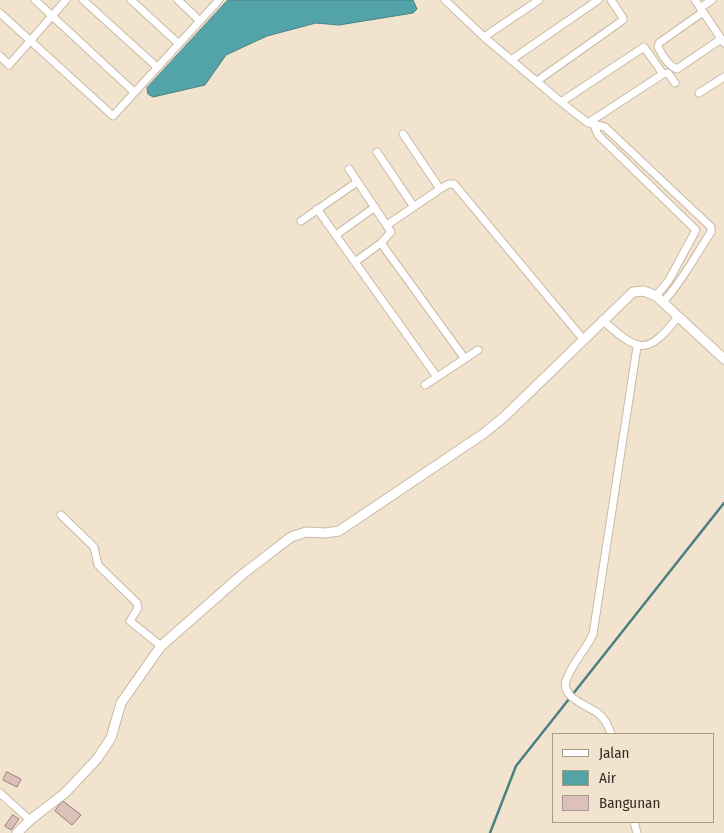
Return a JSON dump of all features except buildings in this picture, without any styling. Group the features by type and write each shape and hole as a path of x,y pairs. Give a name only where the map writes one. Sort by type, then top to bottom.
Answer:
{"street":[{"path":"35,0 134,92"},
{"path":"0,56 9,64 66,0"},
{"path":"83,0 157,68"},
{"path":"131,0 179,44"},
{"path":"178,0 200,21"},
{"path":"0,13 113,116 219,0"},
{"path":"445,0 511,60 561,102 591,124 598,134 693,224 696,230 659,299"},
{"path":"450,0 465,18"},
{"path":"484,37 540,0"},
{"path":"511,60 598,0"},
{"path":"537,82 623,20 624,18 611,0"},
{"path":"695,0 702,10 722,36 677,68 670,65 660,52 658,46 661,41 702,10 712,0"},
{"path":"561,102 643,47 646,47 663,74"},
{"path":"591,124 663,74 668,74 675,83"},
{"path":"699,93 724,77"},
{"path":"591,124 605,127 711,227 711,232 690,263 677,287 659,299"},
{"path":"403,134 440,189"},
{"path":"377,152 414,207"},
{"path":"348,169 387,225 390,234 355,262"},
{"path":"301,221 358,182"},
{"path":"387,225 448,184 454,185 583,339"},
{"path":"336,235 375,208"},
{"path":"317,209 437,377"},
{"path":"381,243 465,359"},
{"path":"18,833 30,820 52,805 97,758 112,738 121,703 161,646 280,545 300,533 339,531 483,434 530,395 602,320 633,292 644,291 659,299 724,359"},
{"path":"602,320 627,342 637,347 662,338 678,317"},
{"path":"610,733 601,716 569,695 565,684 569,672 593,634 637,347"},
{"path":"426,384 478,350"},
{"path":"61,515 94,548 98,565 137,603 138,608 130,621 161,646"},
{"path":"0,793 30,820"}],"water":[{"path":"228,0 413,0 417,9 413,13 339,25 316,23 267,36 226,55 205,85 153,97 148,94 147,88"}],"waterway":[{"path":"490,833 516,766 724,503"}]}
